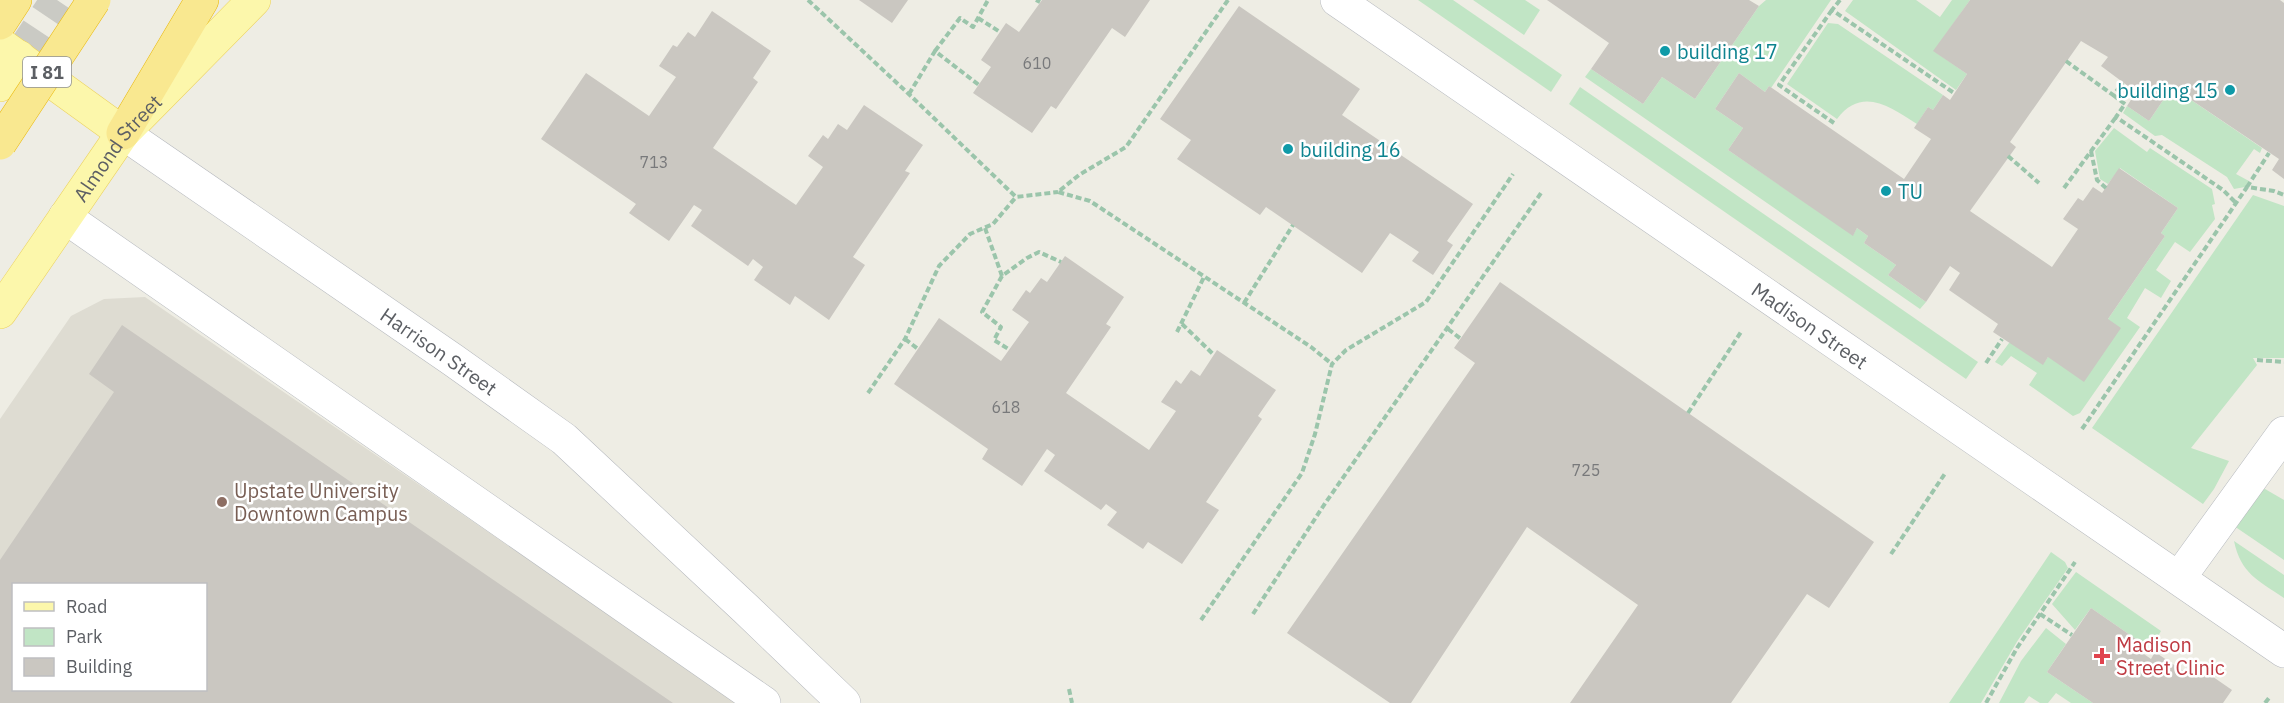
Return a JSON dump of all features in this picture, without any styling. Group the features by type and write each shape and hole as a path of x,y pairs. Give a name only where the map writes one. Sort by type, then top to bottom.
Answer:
{"highway":[{"path":"0,23 15,0"},
{"name":"I 81","path":"0,143 94,0"},
{"path":"123,133 202,0"}],"main road":[{"name":"Almond Street","path":"0,312 123,133 254,0"},
{"name":"Harrison Street","path":"10,50 123,133"},
{"path":"0,85 10,50"}],"street":[{"name":"Madison Street","path":"1337,0 2284,651"},
{"name":"Harrison Street","path":"123,133 564,439 844,703"},
{"path":"65,217 764,703"},
{"path":"2179,578 2284,433"}],"path":[{"path":"808,0 1016,197"},
{"path":"909,94 935,51 960,18 973,27 988,0"},
{"path":"1058,192 1078,175 1126,147 1228,0"},
{"path":"1834,123 1779,85 1840,0"},
{"path":"1832,10 1954,93"},
{"path":"978,18 1000,32"},
{"path":"935,51 979,85"},
{"path":"2064,188 2125,104 2066,61"},
{"path":"2113,95 2123,83"},
{"path":"2116,117 2223,190 2236,203"},
{"path":"2091,150 2097,180 2106,188"},
{"path":"2082,429 2269,153"},
{"path":"2008,156 2039,183"},
{"path":"1201,620 1302,473 1315,434 1332,364 1346,350 1426,302 1513,174"},
{"path":"2247,187 2284,195"},
{"path":"868,393 905,339 939,266 970,234 993,224 1016,197 1058,192 1090,201 1332,364"},
{"path":"1253,614 1324,505 1541,193"},
{"path":"1244,303 1293,225"},
{"path":"985,228 1002,276"},
{"path":"1010,350 994,340 1000,327 982,312 1002,276 1039,252 1060,262"},
{"path":"1177,332 1204,277"},
{"path":"1182,324 1214,355"},
{"path":"1448,329 1461,339"},
{"path":"1688,413 1741,332"},
{"path":"905,339 918,349"},
{"path":"1986,363 2002,339"},
{"path":"2257,360 2284,362"},
{"path":"1891,554 1946,472"},
{"path":"1986,703 2017,648 2075,562"},
{"path":"2040,614 2072,635"},
{"path":"1069,689 1072,703"},
{"path":"2265,703 2269,698"}],"shaded area":[{"name":"Upstate University Downtown Campus","path":"145,297 738,703 0,703 0,419 71,316 104,299"}],"green space":[{"path":"1418,0 1453,0 1562,75 1551,92"},
{"path":"1473,0 1525,0 1540,10 1524,35"},
{"path":"1766,0 1831,0 1771,88 1769,86 1765,92 1739,73 1715,109 1743,128 1728,150 1853,235 1857,228 1868,236 1864,243 1896,265 1888,275 1926,302 1920,309 1585,77 1591,69 1643,104 1662,77 1695,99 1759,6"},
{"path":"1853,0 1916,0 1940,17 1952,0 1970,0 1934,51 1967,74 1956,90 1845,11"},
{"path":"1828,23 1838,24 1943,95 1933,110 1928,107 1917,124 1886,106 1866,102 1856,103 1837,119 1787,84"},
{"path":"1580,87 1978,362 1966,379 1569,104"},
{"path":"2172,87 2262,148 2260,153 2254,149 2236,174 2249,181 2245,187 2234,189 2227,177 2162,135 2155,136 2123,113 2127,106 2149,121"},
{"path":"2114,128 2147,152 2150,148 2212,189 2215,219 2190,252 2175,242 2156,270 2171,281 2161,298 2145,288 2127,318 2140,327 2080,413 2073,416 2029,385 2037,373 2011,356 2002,366 1995,362 2009,343 2012,343 2043,364 2048,357 2108,319 2165,236 2161,233 2178,208 2120,168 2108,184 2100,179 2095,151"},
{"path":"2253,195 2284,206 2284,358 2253,358 2257,365 2191,448 2229,461 2203,504 2092,428"},
{"path":"2265,489 2284,500 2284,560 2234,526 2256,491"},
{"path":"2234,541 2284,575 2284,598 2246,569"},
{"path":"2051,552 2065,562 2068,568 2018,640 1981,703 1949,703"},
{"path":"2076,572 2161,631 2154,643 2148,638 2146,646 2091,608 2075,630 2052,604"},
{"path":"2046,628 2066,644 2047,672 2093,703 2071,703 2056,693 2048,703 2040,703 2029,696 2024,703 1999,703 2021,661"}],"building":[{"path":"859,0 908,0 892,23"},
{"path":"1042,0 1150,0 1125,37 1112,28 1056,109 1051,106 1032,133 973,93 991,67 981,60 1006,23 1019,32"},
{"name":"building 17","path":"1547,0 1749,0 1759,6 1695,99 1662,77 1643,104 1591,69 1609,43"},
{"name":"TU","path":"1970,0 2280,0 2284,3 2284,179 2272,170 2279,159 2172,87 2149,121 2127,106 2136,92 2101,66 2108,57 2081,41 2010,142 2016,147 1970,211 2052,267 2078,229 2063,219 2078,198 2083,201 2093,187 2102,193 2119,168 2178,208 2161,233 2165,236 2108,319 2121,328 2084,382 2048,357 2043,365 1993,332 1998,324 1949,290 1960,273 1950,266 1926,302 1888,275 1896,265 1864,243 1868,236 1857,228 1853,236 1728,150 1743,128 1715,109 1739,73 1765,92 1769,86 1904,179 1931,139 1914,128 1928,107 1933,110 1943,95 1950,100 1967,74 1933,51"},
{"name":"building 16","path":"1239,6 1360,89 1342,115 1473,204 1447,241 1453,245 1433,275 1412,261 1419,252 1390,233 1362,273 1266,207 1260,215 1177,159 1191,140 1160,119"},
{"path":"712,11 771,51 753,78 758,82 713,148 796,205 823,167 808,156 823,135 828,139 838,124 847,130 864,105 923,145 905,171 910,173 853,257 865,265 829,320 795,296 790,305 754,280 763,267 753,259 748,266 691,226 702,210 694,205 669,241 629,213 636,204 541,139 586,73 649,116 676,77 659,66 673,45 677,47 688,32 695,37"},
{"path":"1065,256 1124,297 1106,324 1111,327 1066,393 1149,450 1176,411 1161,402 1176,380 1181,384 1191,370 1200,376 1217,350 1276,390 1258,416 1262,419 1206,502 1219,510 1182,564 1148,542 1143,549 1107,525 1117,512 1106,504 1101,510 1044,471 1055,455 1047,449 1022,486 982,459 988,449 894,384 939,318 1001,361 1029,322 1012,310 1026,290 1030,293 1041,278 1047,282"},
{"path":"1500,282 1874,542 1829,608 1807,594 1731,703 1570,703 1638,605 1527,527 1411,703 1390,703 1287,633 1475,363 1454,348"},
{"name":"Upstate University Downtown Campus","path":"122,325 673,703 0,703 0,560 114,392 89,374"},
{"name":"Madison Street Clinic","path":"2091,608 2146,646 2141,652 2151,659 2155,652 2186,673 2193,663 2232,690 2223,703 2093,703 2047,672"}],"tunnel":[{"path":"19,57 57,0"}],"place":[{"name":"building 17","path":"1665,51"},
{"name":"building 15","path":"2230,90"},
{"name":"building 16","path":"1288,149"},
{"name":"TU","path":"1886,191"},
{"name":"Upstate University Downtown Campus","path":"222,502"},
{"name":"Madison Street Clinic","path":"2102,656"}]}
